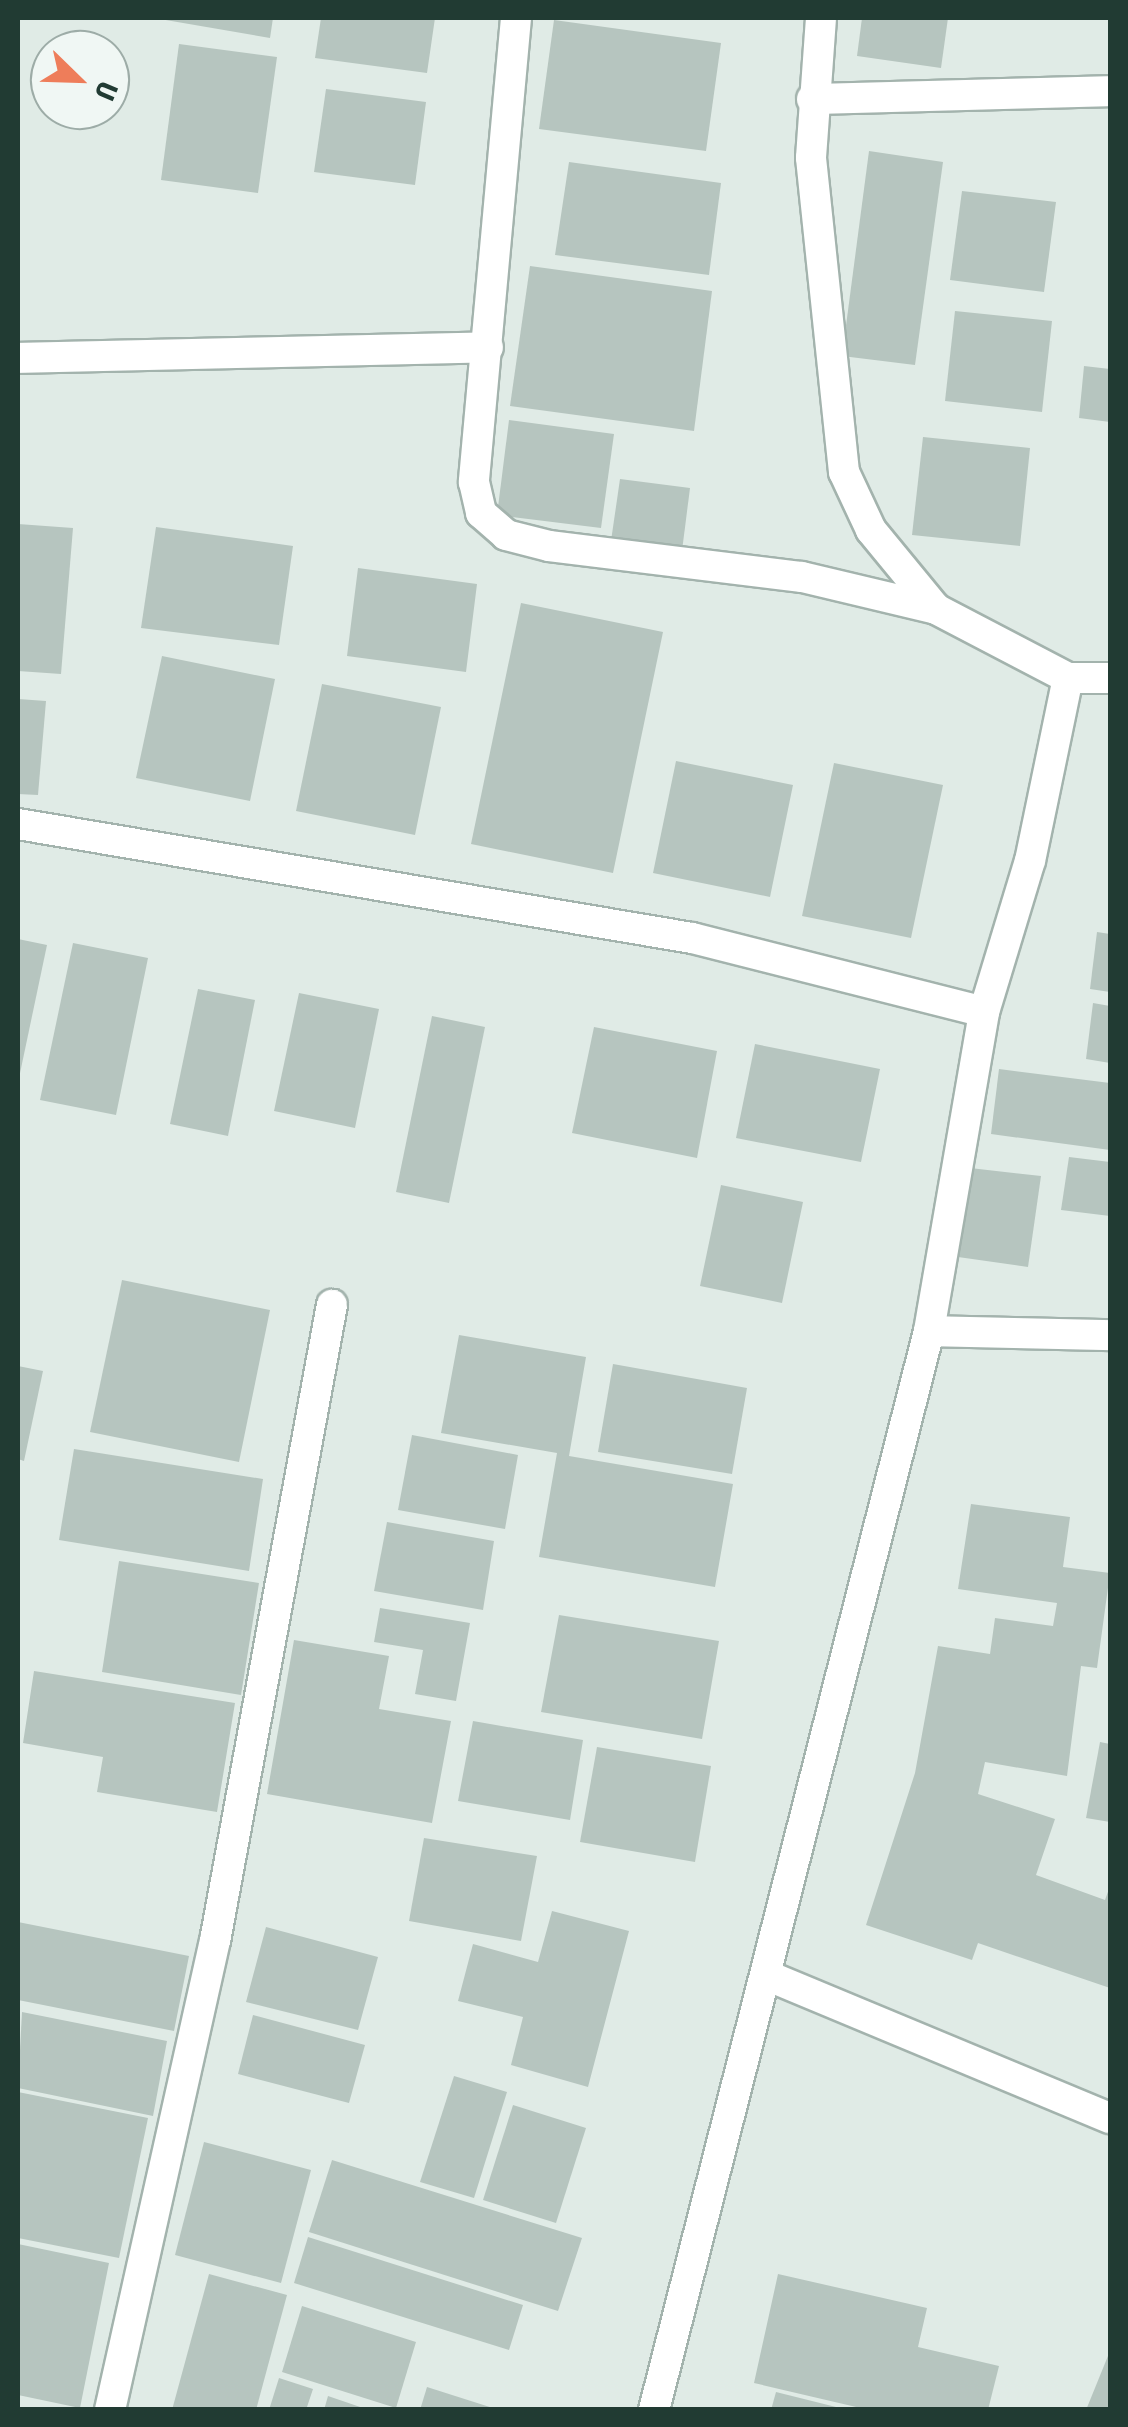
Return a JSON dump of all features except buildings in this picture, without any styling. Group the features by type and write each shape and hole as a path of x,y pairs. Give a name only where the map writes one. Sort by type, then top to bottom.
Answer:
{"street":[{"path":"516,18 474,482 481,513 506,535 802,578 936,609 1068,678 1110,678"},
{"path":"821,18 812,99 830,406 844,472 871,530 936,609"},
{"path":"812,99 1110,91"},
{"path":"18,358 488,347"},
{"path":"654,2410 929,1331 984,1012 1030,861 1068,678"},
{"path":"18,824 692,938 984,1012"},
{"path":"110,2410 215,1941 332,1306"},
{"path":"929,1331 1110,1335"},
{"path":"766,1975 1110,2118"}]}
